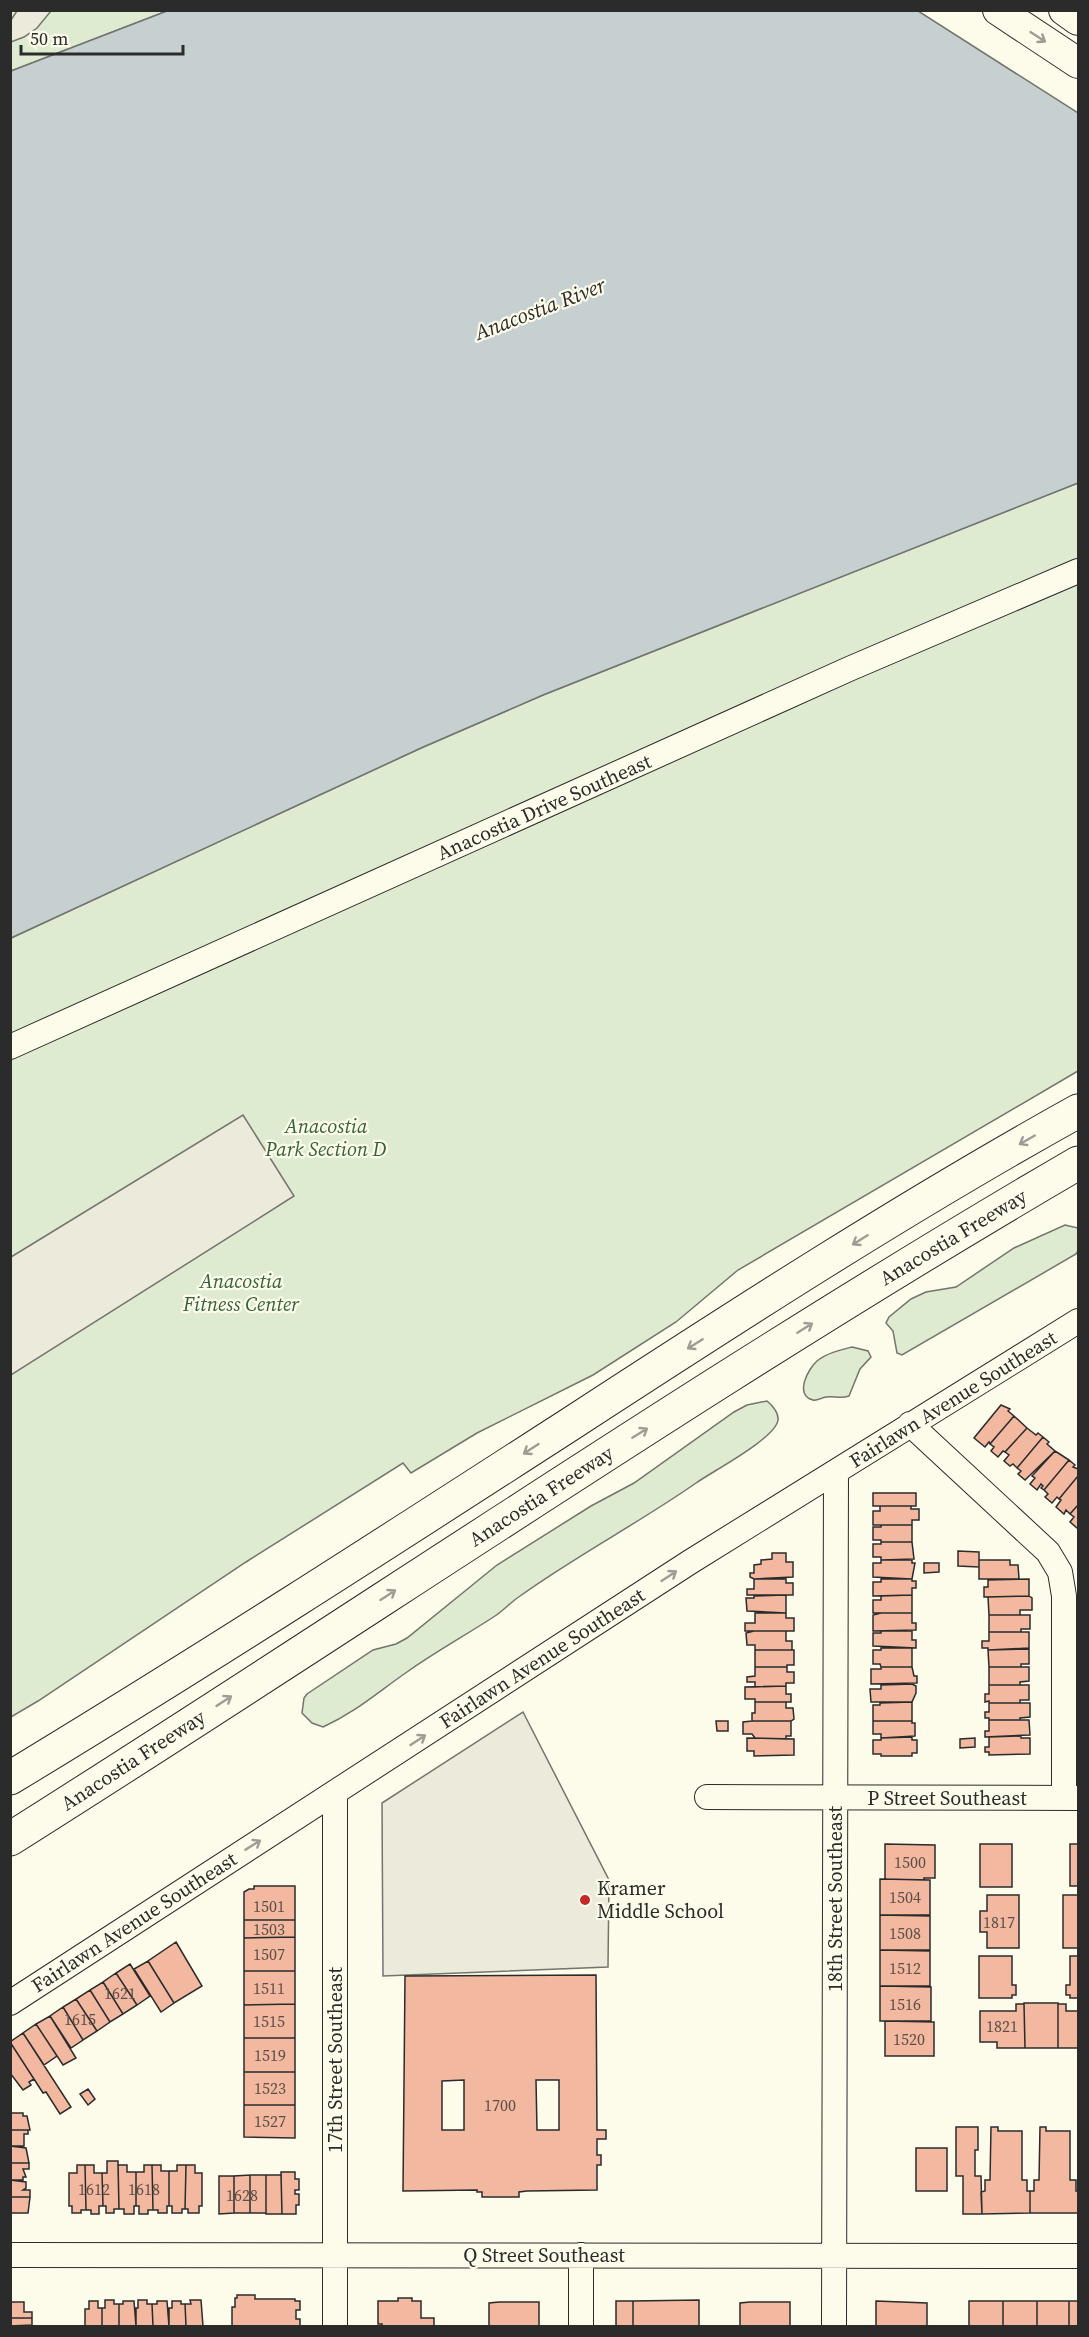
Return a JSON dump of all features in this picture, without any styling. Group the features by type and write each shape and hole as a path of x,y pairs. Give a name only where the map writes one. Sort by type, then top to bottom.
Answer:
{"highway":[{"path":"10,1778 170,1681 797,1280 988,1163 1078,1111"},
{"name":"Anacostia Freeway","path":"18,1834 619,1446 886,1277 1078,1163"},
{"path":"10,1763 170,1681"}],"main road":[{"path":"998,10 1078,63"},
{"path":"1064,10 1078,20"}],"street":[{"name":"Anacostia Drive Southeast","path":"10,1047 838,674 1078,571"},
{"name":"Fairlawn Avenue Southeast","path":"10,2003 682,1567 1078,1321"},
{"path":"910,1424 1048,1552 1060,1572 1064,1596 1071,1798"},
{"name":"18th Street Southeast","path":"834,2326 836,1472"},
{"name":"17th Street Southeast","path":"335,1794 335,2326"},
{"name":"P Street Southeast","path":"707,1797 1071,1798"},
{"name":"Q Street Southeast","path":"10,2255 1078,2256"},
{"path":"581,2255 581,2326"}],"green space":[{"path":"11,11 167,11 11,71"},
{"name":"Anacostia Park Section D","path":"1078,483 1078,1071 738,1270 676,1322 593,1375 477,1433 411,1473 403,1463 246,1562 11,1717 11,938 421,748 543,695"},
{"path":"1065,1225 1078,1228 1076,1254 902,1355 897,1353 893,1331 886,1323 889,1317 911,1299 926,1292 956,1287 1014,1248"},
{"path":"852,1347 868,1351 871,1357 860,1369 849,1396 815,1400 807,1397 804,1393 804,1382 813,1365 829,1354"},
{"path":"767,1401 777,1415 778,1420 775,1427 743,1454 542,1581 495,1616 346,1715 323,1727 312,1723 302,1713 304,1698 307,1694 373,1650 396,1644 407,1638 497,1565 591,1506 634,1483 734,1412 747,1405"}],"shaded area":[{"path":"17,11 51,11 37,28 11,42 11,20"},
{"path":"243,1115 294,1196 11,1375 11,1257"},
{"path":"523,1712 609,1880 608,1967 383,1976 382,1803"}],"water":[{"name":"Anacostia River","path":"167,11 1078,11 1078,483 543,695 421,748 11,938 11,71"}],"pier":[{"path":"918,11 1078,11 1078,113"}],"building":[{"path":"1001,1405 1010,1409 1008,1411 1014,1416 985,1447 974,1438"},
{"path":"1014,1416 1027,1428 998,1457 991,1451 994,1447 990,1444"},
{"path":"1027,1428 1043,1437 1017,1468 1013,1464 1010,1466 1004,1461 1009,1455 1005,1452"},
{"path":"1043,1437 1055,1451 1025,1480 1018,1474 1021,1471 1017,1468"},
{"path":"1055,1451 1069,1460 1044,1490 1041,1484 1037,1490 1030,1484 1035,1478 1032,1476"},
{"path":"1069,1460 1075,1465 1073,1467 1078,1469 1078,1476 1059,1499 1057,1497 1052,1503 1045,1497 1048,1494 1044,1490"},
{"path":"1078,1476 1078,1505 1070,1514 1066,1510 1064,1514 1056,1507 1061,1500 1059,1499"},
{"path":"873,1493 916,1493 916,1506 873,1506"},
{"path":"1078,1505 1077,1528 1070,1522 1074,1517 1070,1514"},
{"path":"880,1506 911,1506 911,1509 919,1509 919,1520 912,1520 912,1525 873,1525 873,1511 880,1511"},
{"path":"881,1525 912,1525 912,1542 873,1540 873,1527 881,1527"},
{"path":"881,1542 912,1542 914,1559 881,1560 881,1557 873,1557 873,1544 881,1544"},
{"path":"958,1551 979,1552 979,1567 958,1566"},
{"path":"772,1553 786,1553 786,1562 793,1562 793,1577 754,1579 750,1577 750,1573 754,1573 754,1565 761,1564 761,1560 772,1559"},
{"path":"881,1560 912,1560 912,1563 915,1563 912,1579 873,1577 873,1563 881,1563"},
{"path":"979,1560 1010,1560 1010,1565 1018,1565 1019,1579 979,1579"},
{"path":"924,1563 939,1563 939,1572 924,1573"},
{"path":"754,1579 786,1579 786,1583 793,1583 793,1595 747,1595 747,1589 754,1589"},
{"path":"881,1579 912,1579 916,1581 916,1588 912,1588 912,1595 873,1596 873,1582 881,1582"},
{"path":"1029,1579 1029,1596 984,1597 984,1587 988,1587 988,1580"},
{"path":"786,1595 786,1613 747,1611 746,1598"},
{"path":"912,1595 912,1613 873,1613 873,1600 881,1600 881,1596"},
{"path":"1029,1596 1032,1598 1032,1610 1020,1610 1020,1615 989,1615 988,1597"},
{"path":"755,1613 786,1613 786,1618 794,1618 794,1631 745,1631 745,1623 755,1623"},
{"path":"912,1613 912,1623 916,1623 916,1630 873,1631 873,1615"},
{"path":"989,1615 1030,1615 1030,1629 1021,1629 1021,1632 989,1632"},
{"path":"786,1631 786,1641 792,1641 792,1650 755,1650 755,1645 747,1645 746,1633"},
{"path":"881,1631 912,1631 912,1640 916,1640 916,1648 873,1646 873,1633 881,1633"},
{"path":"989,1632 1029,1632 1029,1648 988,1650 988,1648 982,1648 982,1641 989,1641"},
{"path":"881,1648 912,1648 912,1667 881,1667 880,1664 873,1664 873,1650 881,1650"},
{"path":"1029,1649 1029,1664 1021,1664 1021,1667 989,1667 988,1650"},
{"path":"755,1650 794,1650 794,1665 755,1667"},
{"path":"755,1667 787,1667 787,1672 794,1672 794,1683 786,1683 786,1686 755,1687 755,1682 747,1682 747,1677 755,1676"},
{"path":"881,1667 912,1667 914,1676 917,1676 917,1683 871,1684 871,1669 881,1669"},
{"path":"989,1667 1029,1667 1029,1681 1020,1682 1020,1685 989,1685"},
{"path":"912,1684 916,1686 916,1693 912,1702 871,1702 870,1689 881,1689 881,1685"},
{"path":"989,1685 1029,1685 1029,1700 1020,1700 1020,1703 985,1702 985,1694 989,1694"},
{"path":"786,1686 786,1694 791,1694 791,1702 755,1702 755,1699 745,1699 745,1687"},
{"path":"755,1702 786,1702 786,1708 793,1708 794,1719 791,1721 752,1721"},
{"path":"912,1702 912,1721 873,1721 873,1705"},
{"path":"989,1703 1030,1703 1030,1717 1020,1718 1020,1720 989,1720 985,1718 985,1712 989,1712"},
{"path":"989,1720 1029,1720 1030,1735 985,1737 985,1731 989,1731"},
{"path":"716,1721 728,1721 728,1731 717,1731"},
{"path":"791,1721 791,1736 786,1736 786,1739 755,1738 752,1734 743,1734 743,1722"},
{"path":"873,1721 912,1721 915,1723 915,1736 881,1738 881,1734 873,1734"},
{"path":"1021,1736 1021,1738 1030,1738 1030,1754 989,1755 989,1752 985,1752 985,1747 989,1747 989,1737"},
{"path":"912,1737 912,1740 917,1740 917,1753 912,1753 912,1756 873,1754 873,1740"},
{"path":"747,1738 794,1739 794,1755 754,1756 754,1751 747,1751"},
{"path":"975,1738 975,1747 960,1748 960,1739"},
{"path":"885,1844 935,1845 935,1878 885,1879"},
{"path":"980,1844 1012,1844 1012,1887 980,1887"},
{"path":"1070,1844 1078,1844 1078,1886 1070,1886"},
{"path":"880,1879 930,1880 930,1915 880,1915"},
{"path":"254,1886 295,1886 295,1920 244,1920 244,1892 254,1889"},
{"path":"987,1895 1019,1895 1019,1948 987,1948 987,1932 980,1932 980,1911 987,1911"},
{"path":"1063,1895 1078,1895 1078,1948 1063,1948"},
{"path":"880,1915 930,1916 930,1950 880,1950"},
{"path":"244,1920 295,1920 295,1937 244,1938"},
{"path":"295,1937 295,1971 244,1971 244,1938"},
{"path":"176,1942 202,1986 174,2003 148,1961"},
{"path":"880,1950 930,1951 930,1986 880,1986"},
{"path":"979,1956 1012,1956 1012,1985 1016,1985 1016,1995 1012,1995 1012,1998 979,1998"},
{"path":"1070,1956 1078,1956 1078,1998 1070,1998 1070,1995 1066,1995 1066,1985 1070,1985"},
{"path":"148,1961 174,2003 161,2012 134,1969"},
{"path":"130,1964 150,1996 137,2005 116,1973"},
{"path":"244,1971 295,1971 295,2004 244,2005"},
{"path":"116,1973 137,2005 123,2014 103,1982"},
{"path":"596,1975 597,2130 606,2130 606,2139 597,2139 597,2155 601,2155 601,2165 597,2165 597,2190 527,2191 519,2192 519,2197 482,2197 482,2192 477,2192 477,2190 403,2191 405,1976","holes":["464,2080 464,2130 442,2130 442,2081","536,2080 559,2080 559,2130 537,2130"]},
{"path":"103,1982 123,2014 110,2022 90,1990"},
{"path":"880,1986 931,1987 931,2021 880,2021"},
{"path":"90,1990 110,2022 97,2031 76,1999"},
{"path":"76,1999 97,2031 83,2040 63,2007"},
{"path":"1024,2003 1058,2003 1058,2048 1025,2048"},
{"path":"295,2004 295,2038 244,2038 244,2005"},
{"path":"1016,2004 1024,2004 1025,2048 997,2048 997,2042 980,2042 980,2011 1016,2011"},
{"path":"1058,2004 1066,2004 1066,2011 1078,2011 1078,2048 1058,2048"},
{"path":"63,2007 83,2040 71,2048 50,2016"},
{"path":"50,2016 76,2058 63,2065 36,2024"},
{"path":"885,2021 934,2022 934,2056 885,2056"},
{"path":"36,2024 57,2056 44,2065 23,2033"},
{"path":"23,2033 71,2107 60,2114 46,2092 43,2093 10,2042"},
{"path":"244,2038 295,2038 295,2072 244,2072"},
{"path":"10,2042 34,2079 29,2082 31,2085 23,2090 10,2073"},
{"path":"244,2072 295,2072 295,2105 244,2105"},
{"path":"88,2089 95,2099 88,2105 80,2094"},
{"path":"244,2105 295,2105 295,2138 244,2137"},
{"path":"10,2113 23,2113 23,2116 27,2116 30,2130 10,2130"},
{"path":"956,2127 978,2127 975,2176 981,2176 982,2214 963,2214 963,2176 956,2176"},
{"path":"991,2127 998,2127 998,2131 1022,2131 1022,2180 1027,2180 1027,2191 1030,2191 1030,2213 982,2214 981,2192 985,2191 985,2180 990,2180"},
{"path":"1040,2127 1046,2127 1046,2131 1070,2131 1070,2180 1076,2180 1078,2213 1030,2213 1030,2191 1034,2191 1034,2180 1039,2180"},
{"path":"10,2130 28,2130 28,2134 24,2134 24,2146 10,2146"},
{"path":"10,2146 26,2148 29,2163 10,2163"},
{"path":"916,2148 947,2148 947,2191 916,2191"},
{"path":"107,2161 118,2161 119,2209 114,2209 114,2213 106,2213 106,2206 103,2206 102,2173 107,2173"},
{"path":"10,2163 29,2163 29,2169 23,2169 26,2177 23,2177 23,2180 10,2180"},
{"path":"77,2165 85,2165 86,2210 81,2210 81,2213 72,2213 72,2206 69,2206 69,2173 77,2173"},
{"path":"85,2165 94,2165 94,2173 102,2173 103,2206 99,2206 99,2214 91,2214 91,2210 86,2210"},
{"path":"118,2165 127,2165 127,2172 136,2172 134,2214 124,2214 124,2209 119,2209"},
{"path":"144,2165 152,2165 153,2210 148,2210 148,2214 139,2214 139,2206 136,2206 136,2172 144,2172"},
{"path":"152,2165 161,2165 161,2171 169,2171 167,2213 158,2213 158,2210 153,2210"},
{"path":"177,2165 186,2165 185,2209 182,2209 182,2213 172,2213 172,2206 169,2206 169,2171 177,2171"},
{"path":"186,2165 195,2165 195,2173 202,2173 202,2206 199,2206 199,2213 188,2213 188,2209 185,2209"},
{"path":"281,2172 295,2172 295,2179 299,2179 299,2190 295,2190 295,2194 299,2194 296,2214 282,2214"},
{"path":"250,2175 250,2213 234,2213 234,2176"},
{"path":"250,2175 266,2175 266,2213 250,2213"},
{"path":"266,2175 281,2175 282,2214 266,2214"},
{"path":"219,2176 234,2176 234,2213 219,2214"},
{"path":"10,2180 26,2182 26,2188 23,2190 30,2190 30,2197 10,2197"},
{"path":"10,2197 30,2197 28,2213 10,2213"},
{"path":"237,2295 255,2295 255,2299 300,2301 300,2310 296,2310 296,2319 300,2319 300,2326 232,2326 232,2307 235,2307"},
{"path":"398,2298 412,2298 412,2301 421,2301 421,2318 434,2318 434,2326 382,2326 378,2324 378,2301 398,2301"},
{"path":"105,2300 114,2300 114,2304 119,2304 119,2326 102,2326 102,2308 105,2308"},
{"path":"138,2300 147,2300 147,2304 152,2304 153,2326 136,2326"},
{"path":"190,2300 201,2300 203,2326 186,2326 185,2304 191,2304"},
{"path":"699,2300 699,2326 633,2326 633,2301"},
{"path":"89,2301 98,2301 98,2308 102,2308 102,2326 85,2326 85,2309 89,2309"},
{"path":"123,2301 134,2301 136,2326 119,2326 119,2304 123,2304"},
{"path":"157,2301 167,2301 169,2326 153,2326 152,2304 157,2304"},
{"path":"172,2301 181,2301 181,2304 185,2304 186,2326 169,2326 169,2308 172,2308"},
{"path":"616,2301 633,2301 633,2326 616,2326"},
{"path":"876,2301 927,2303 927,2326 876,2326"},
{"path":"969,2301 1003,2301 1003,2326 969,2326"},
{"path":"1003,2301 1037,2301 1037,2326 1003,2326"},
{"path":"1037,2301 1069,2301 1069,2326 1037,2326"},
{"path":"1069,2301 1078,2301 1078,2326 1069,2326"},
{"path":"10,2302 24,2302 24,2312 32,2312 32,2318 10,2318"},
{"path":"539,2302 539,2326 489,2326 489,2303"},
{"path":"790,2302 790,2326 740,2326 740,2303"},
{"path":"10,2318 32,2318 32,2325 10,2326"}],"place":[{"name":"Kramer Middle School","path":"585,1900"}],"park label":[{"name":"Anacostia Fitness Center","path":"241,1292"}]}
